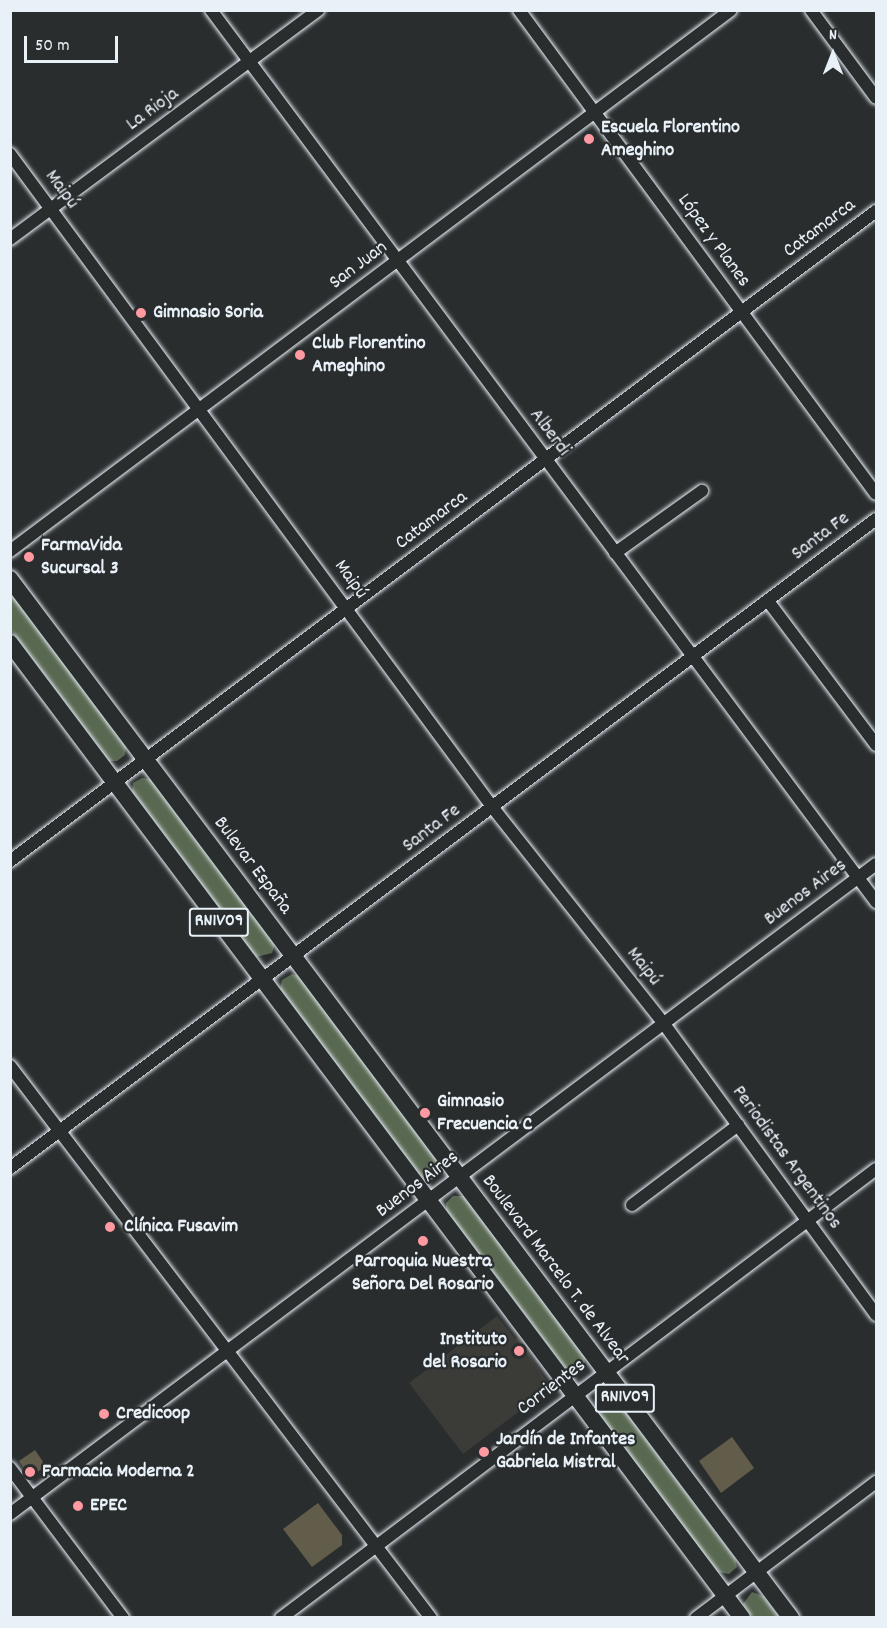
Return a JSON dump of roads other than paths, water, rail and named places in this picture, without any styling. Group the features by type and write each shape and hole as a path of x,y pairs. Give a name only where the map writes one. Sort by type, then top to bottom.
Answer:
{"main road":[{"name":"Bulevar España","path":"10,579 460,1178"},
{"name":"RN1V09","path":"10,643 261,980 742,1617"},
{"name":"Boulevard Marcelo T. de Alvear","path":"460,1178 791,1617"}],"street":[{"name":"Alberdi","path":"211,10 396,262 876,902"},
{"name":"La Rioja","path":"10,239 318,10"},
{"name":"López y Planes","path":"519,10 876,494"},
{"name":"San Juan","path":"10,551 731,10"},
{"path":"811,10 876,98"},
{"name":"Maipú","path":"10,154 493,808 664,1024"},
{"name":"Catamarca","path":"10,861 876,211"},
{"path":"615,553 702,491"},
{"name":"Santa Fe","path":"10,1168 876,519"},
{"path":"768,601 876,745"},
{"name":"Buenos Aires","path":"10,1514 429,1202 876,864"},
{"name":"Periodistas Argentinos","path":"664,1024 876,1315"},
{"path":"10,1066 230,1350 430,1617"},
{"path":"632,1205 738,1125"},
{"name":"Corrientes","path":"281,1617 876,1169"},
{"path":"10,1468 123,1617"},
{"path":"696,1617 876,1482"}],"place":[{"name":"Escuela Florentino Ameghino","path":"589,139"},
{"name":"Gimnasio Soria","path":"141,313"},
{"name":"Club Florentino Ameghino","path":"300,355"},
{"name":"FarmaVida Sucursal 3","path":"29,557"},
{"name":"Gimnasio Frecuencia C","path":"425,1113"},
{"name":"Clínica Fusavim","path":"110,1227"},
{"name":"Parroquia Nuestra Señora Del Rosario","path":"423,1241"},
{"name":"Instituto del Rosario","path":"519,1351"},
{"name":"Credicoop","path":"104,1414"},
{"name":"Jardín de Infantes Gabriela Mistral","path":"484,1452"},
{"name":"Farmacia Moderna 2","path":"30,1472"},
{"name":"EPEC","path":"78,1506"}]}
